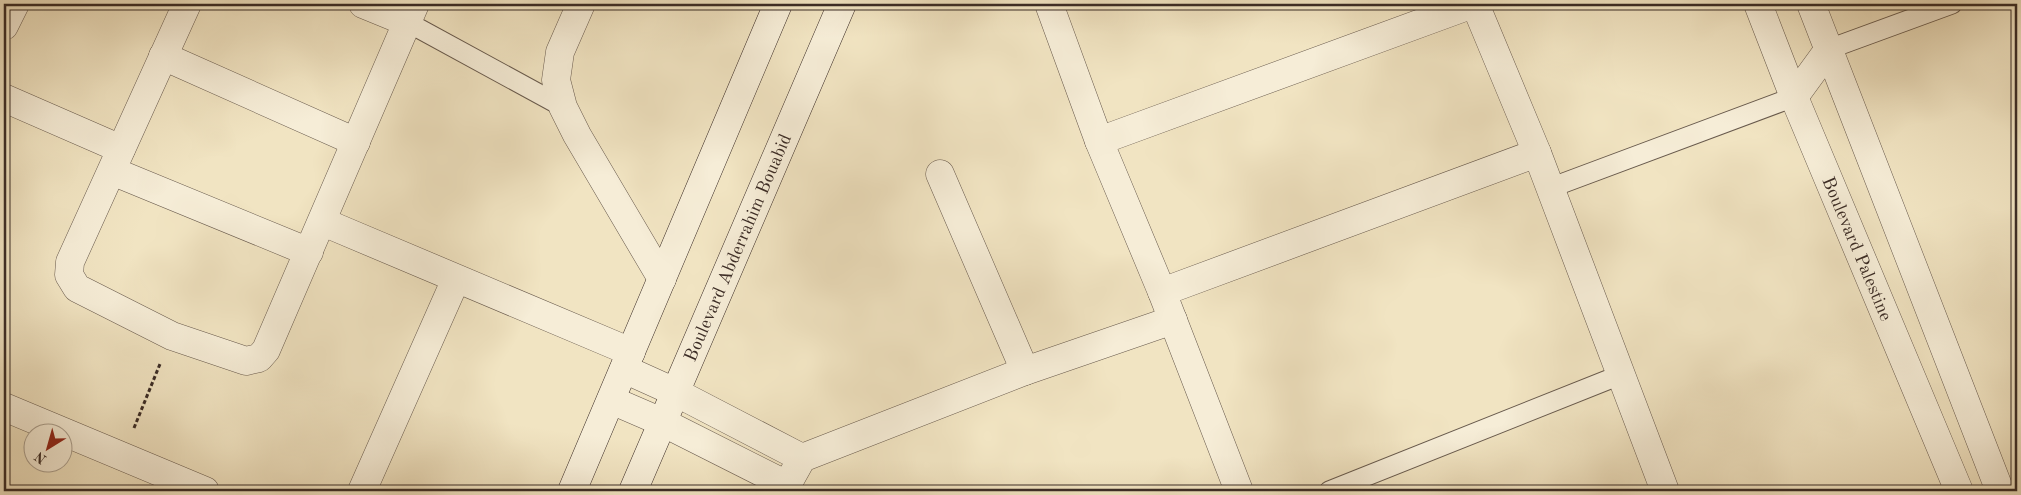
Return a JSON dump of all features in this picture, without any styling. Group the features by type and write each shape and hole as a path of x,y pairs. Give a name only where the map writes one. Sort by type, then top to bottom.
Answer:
{"street":[{"path":"4,26 15,4"},
{"path":"187,4 70,262 69,275 77,288 172,336 246,361 259,358 266,350 323,222 411,13 363,4"},
{"path":"581,4 560,52 556,80 563,108 577,136 662,279"},
{"path":"572,491 778,4"},
{"name":"Boulevard Abderrahim Bouabid","path":"633,491 842,4"},
{"path":"1099,141 1474,4 1537,153 1664,491"},
{"name":"Boulevard Palestine","path":"1758,4 1794,97 1959,491"},
{"path":"1812,4 2000,491"},
{"path":"1052,5 1099,141 1162,292 1239,491"},
{"path":"1794,97 1829,48"},
{"path":"163,56 356,142"},
{"path":"4,98 116,160 309,252"},
{"path":"1162,292 1537,153"},
{"path":"940,174 1025,371"},
{"path":"323,222 456,279 628,361 675,392 802,458"},
{"path":"362,491 456,279"},
{"path":"611,400 662,422 788,488 802,458 1025,371 1173,320"},
{"path":"4,407 205,491"}],"lane":[{"path":"1829,48 1952,4"},
{"path":"411,13 563,108"},
{"path":"1550,188 1794,97"},
{"path":"1329,491 1620,375"}],"path":[{"path":"122,456 172,336"}]}
